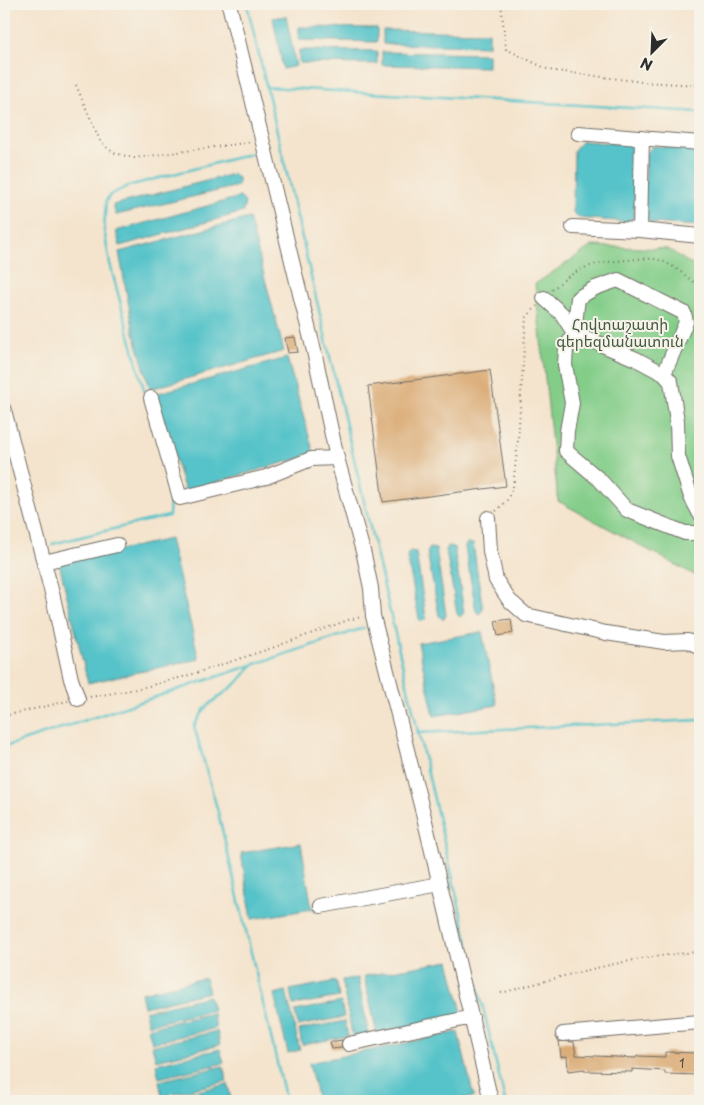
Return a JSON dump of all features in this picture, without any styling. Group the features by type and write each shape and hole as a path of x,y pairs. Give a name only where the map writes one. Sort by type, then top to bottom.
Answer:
{"street":[{"path":"229,4 320,379 337,458 364,555 373,616 440,884 491,1101"},
{"path":"578,133 700,143"},
{"path":"640,230 642,138"},
{"path":"573,227 640,230 700,236"},
{"path":"664,374 686,322 684,313 618,280 595,288 578,298 574,333 566,348 565,365 572,403 566,451 600,480 627,510 685,533 700,533"},
{"path":"544,298 562,314 574,333 636,359 664,374 671,382 677,421 678,456 700,514"},
{"path":"151,398 180,498 266,477 311,459 337,458"},
{"path":"4,410 44,562 70,680 78,699"},
{"path":"488,518 490,551 496,580 509,600 526,616 606,633 664,642 688,641 700,647"},
{"path":"44,562 117,545"},
{"path":"321,906 440,884"},
{"path":"349,1044 472,1017"},
{"path":"563,1034 700,1022"}],"path":[{"path":"500,4 506,49 550,70 642,82 700,86"},
{"path":"76,85 101,143 114,153 134,158 262,141"},
{"path":"4,716 78,699 137,689 272,648 351,619 373,616"},
{"path":"501,993 593,968 681,953 700,952"}],"green space":[{"name":"Հովտաշատի գերեզմանատուն","path":"592,246 668,249 700,270 700,578 558,501 535,284"}],"water":[{"path":"286,16 296,66 283,69 273,18"},
{"path":"299,27 377,28 377,42 299,40"},
{"path":"383,30 489,32 489,46 383,44"},
{"path":"299,50 377,51 377,64 299,63"},
{"path":"382,52 488,54 488,67 382,65"},
{"path":"582,141 637,145 634,217 628,222 579,218 573,212 574,150"},
{"path":"653,146 700,149 700,226 651,223 645,216 646,153"},
{"path":"233,174 238,178 238,186 116,215 113,205"},
{"path":"240,197 245,202 243,212 120,246 116,231"},
{"path":"249,218 284,351 150,389 134,333 119,252"},
{"path":"287,358 314,454 185,491 155,394"},
{"path":"170,539 199,659 88,683 59,563"},
{"path":"467,543 473,544 483,610 479,614 476,611 465,547"},
{"path":"448,546 454,547 464,613 460,617 457,614 446,550"},
{"path":"430,548 436,549 446,615 444,619 439,616 427,552"},
{"path":"410,551 416,552 426,618 422,622 419,619 407,555"},
{"path":"482,632 497,705 434,716 418,643"},
{"path":"301,843 312,909 252,919 241,853"},
{"path":"449,961 463,1016 377,1034 364,976"},
{"path":"205,978 209,992 144,1007 141,993"},
{"path":"358,978 369,1037 353,1040 342,980"},
{"path":"336,981 339,997 293,1005 290,990"},
{"path":"286,991 300,1050 288,1053 274,994"},
{"path":"209,996 213,1010 148,1025 145,1011"},
{"path":"341,1002 344,1017 298,1026 295,1011"},
{"path":"213,1013 216,1028 152,1043 148,1028"},
{"path":"345,1021 348,1036 302,1045 299,1030"},
{"path":"217,1031 220,1045 156,1060 152,1046"},
{"path":"458,1032 474,1097 448,1101 318,1101 309,1063"},
{"path":"220,1049 224,1063 159,1078 156,1064"},
{"path":"223,1066 227,1081 162,1096 159,1081"},
{"path":"228,1084 231,1099 220,1101 164,1101 163,1099"}],"building":[{"path":"295,337 298,352 288,353 285,338"},
{"path":"490,370 506,486 383,502 368,386"},
{"path":"511,619 513,633 498,636 495,621"},
{"path":"342,1040 341,1048 332,1049 330,1042"},
{"path":"559,1041 574,1042 576,1055 636,1058 637,1056 665,1057 665,1052 699,1053 699,1075 665,1074 665,1071 632,1069 632,1072 585,1071 585,1069 568,1071 567,1056 561,1057"}],"waterway":[{"path":"247,4 505,1101"},
{"path":"267,87 700,112"},
{"path":"146,397 110,264 104,230 106,201 110,195 128,186 258,152"},
{"path":"52,544 169,516 170,498 161,458"},
{"path":"4,747 364,628"},
{"path":"251,667 237,683 206,707 194,726 218,812 286,1101"},
{"path":"417,733 700,720"}]}
